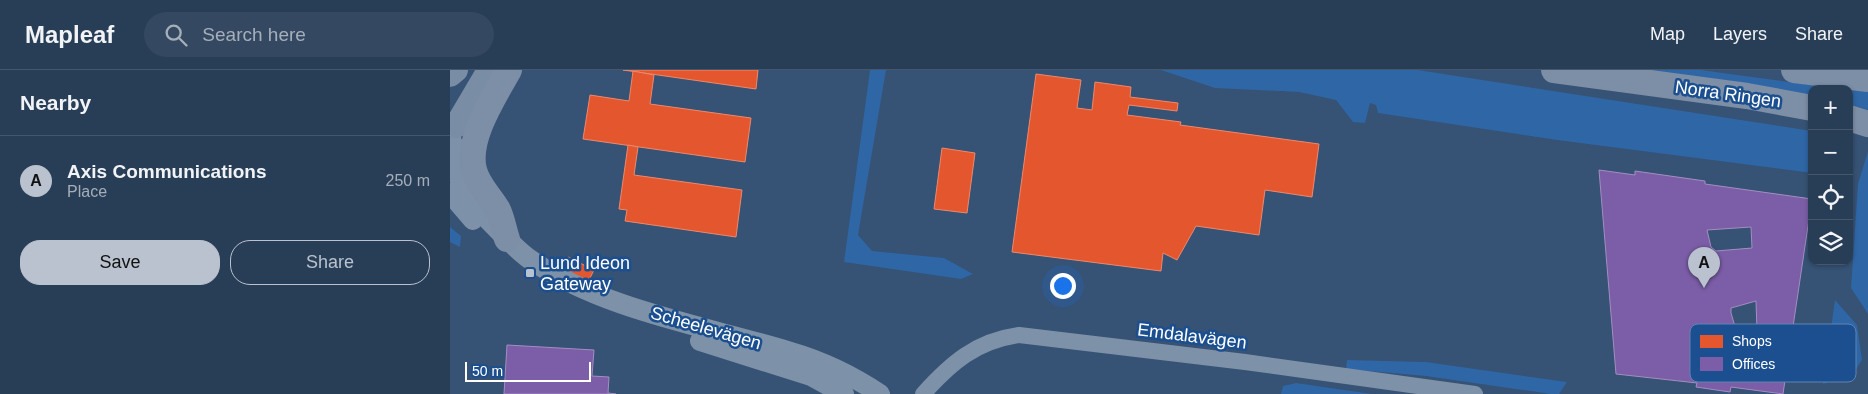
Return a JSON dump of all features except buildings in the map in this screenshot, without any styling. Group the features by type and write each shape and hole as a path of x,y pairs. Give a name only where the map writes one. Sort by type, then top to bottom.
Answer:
{"main road":[{"path":"450,75 456,70"},
{"path":"452,129 489,70"},
{"path":"507,239 498,211 482,188 474,170 473,159 474,146 480,125 509,70"},
{"name":"Norra Ringen","path":"1554,70 1747,96 1808,107"},
{"name":"Norra Ringen","path":"1794,70 1868,79"},
{"path":"1853,119 1868,124"}],"street":[{"name":"Scheelevägen","path":"452,129 457,172 462,185 483,216 507,239 534,261 554,274 587,290 656,314 792,352 827,365 880,394"},
{"name":"Scheelevägen","path":"450,193 481,230 502,250 530,273 564,293 605,311 811,376 844,394"},
{"name":"Emdalavägen","path":"922,394 941,374 966,353 984,344 1019,335 1245,362 1475,394"}],"shaded area":[{"path":"870,70 886,70 858,235 872,251 944,258 973,274 961,279 844,262"},
{"path":"1161,70 1418,70 1808,130 1808,172 1557,140 1378,113 1376,105 1370,103 1365,123 1353,122 1336,100 1299,92 1215,88"},
{"path":"1636,70 1701,70 1812,85 1808,85 1808,95"},
{"path":"1853,90 1868,91 1868,110 1853,105"},
{"path":"1868,151 1868,314 1851,288 1858,184"},
{"path":"450,227 461,236 460,247 450,242"},
{"path":"1835,300 1857,325 1862,360 1856,369 1856,324 1832,324"},
{"path":"1347,360 1426,362 1567,382 1559,394 1551,394 1426,376 1346,369"},
{"path":"1296,383 1372,394 1281,394 1283,386"}],"place":[{"name":"Lund Ideon Gateway","path":"530,273"},
{"name":"Axis Communications","path":"1704,288"}]}
